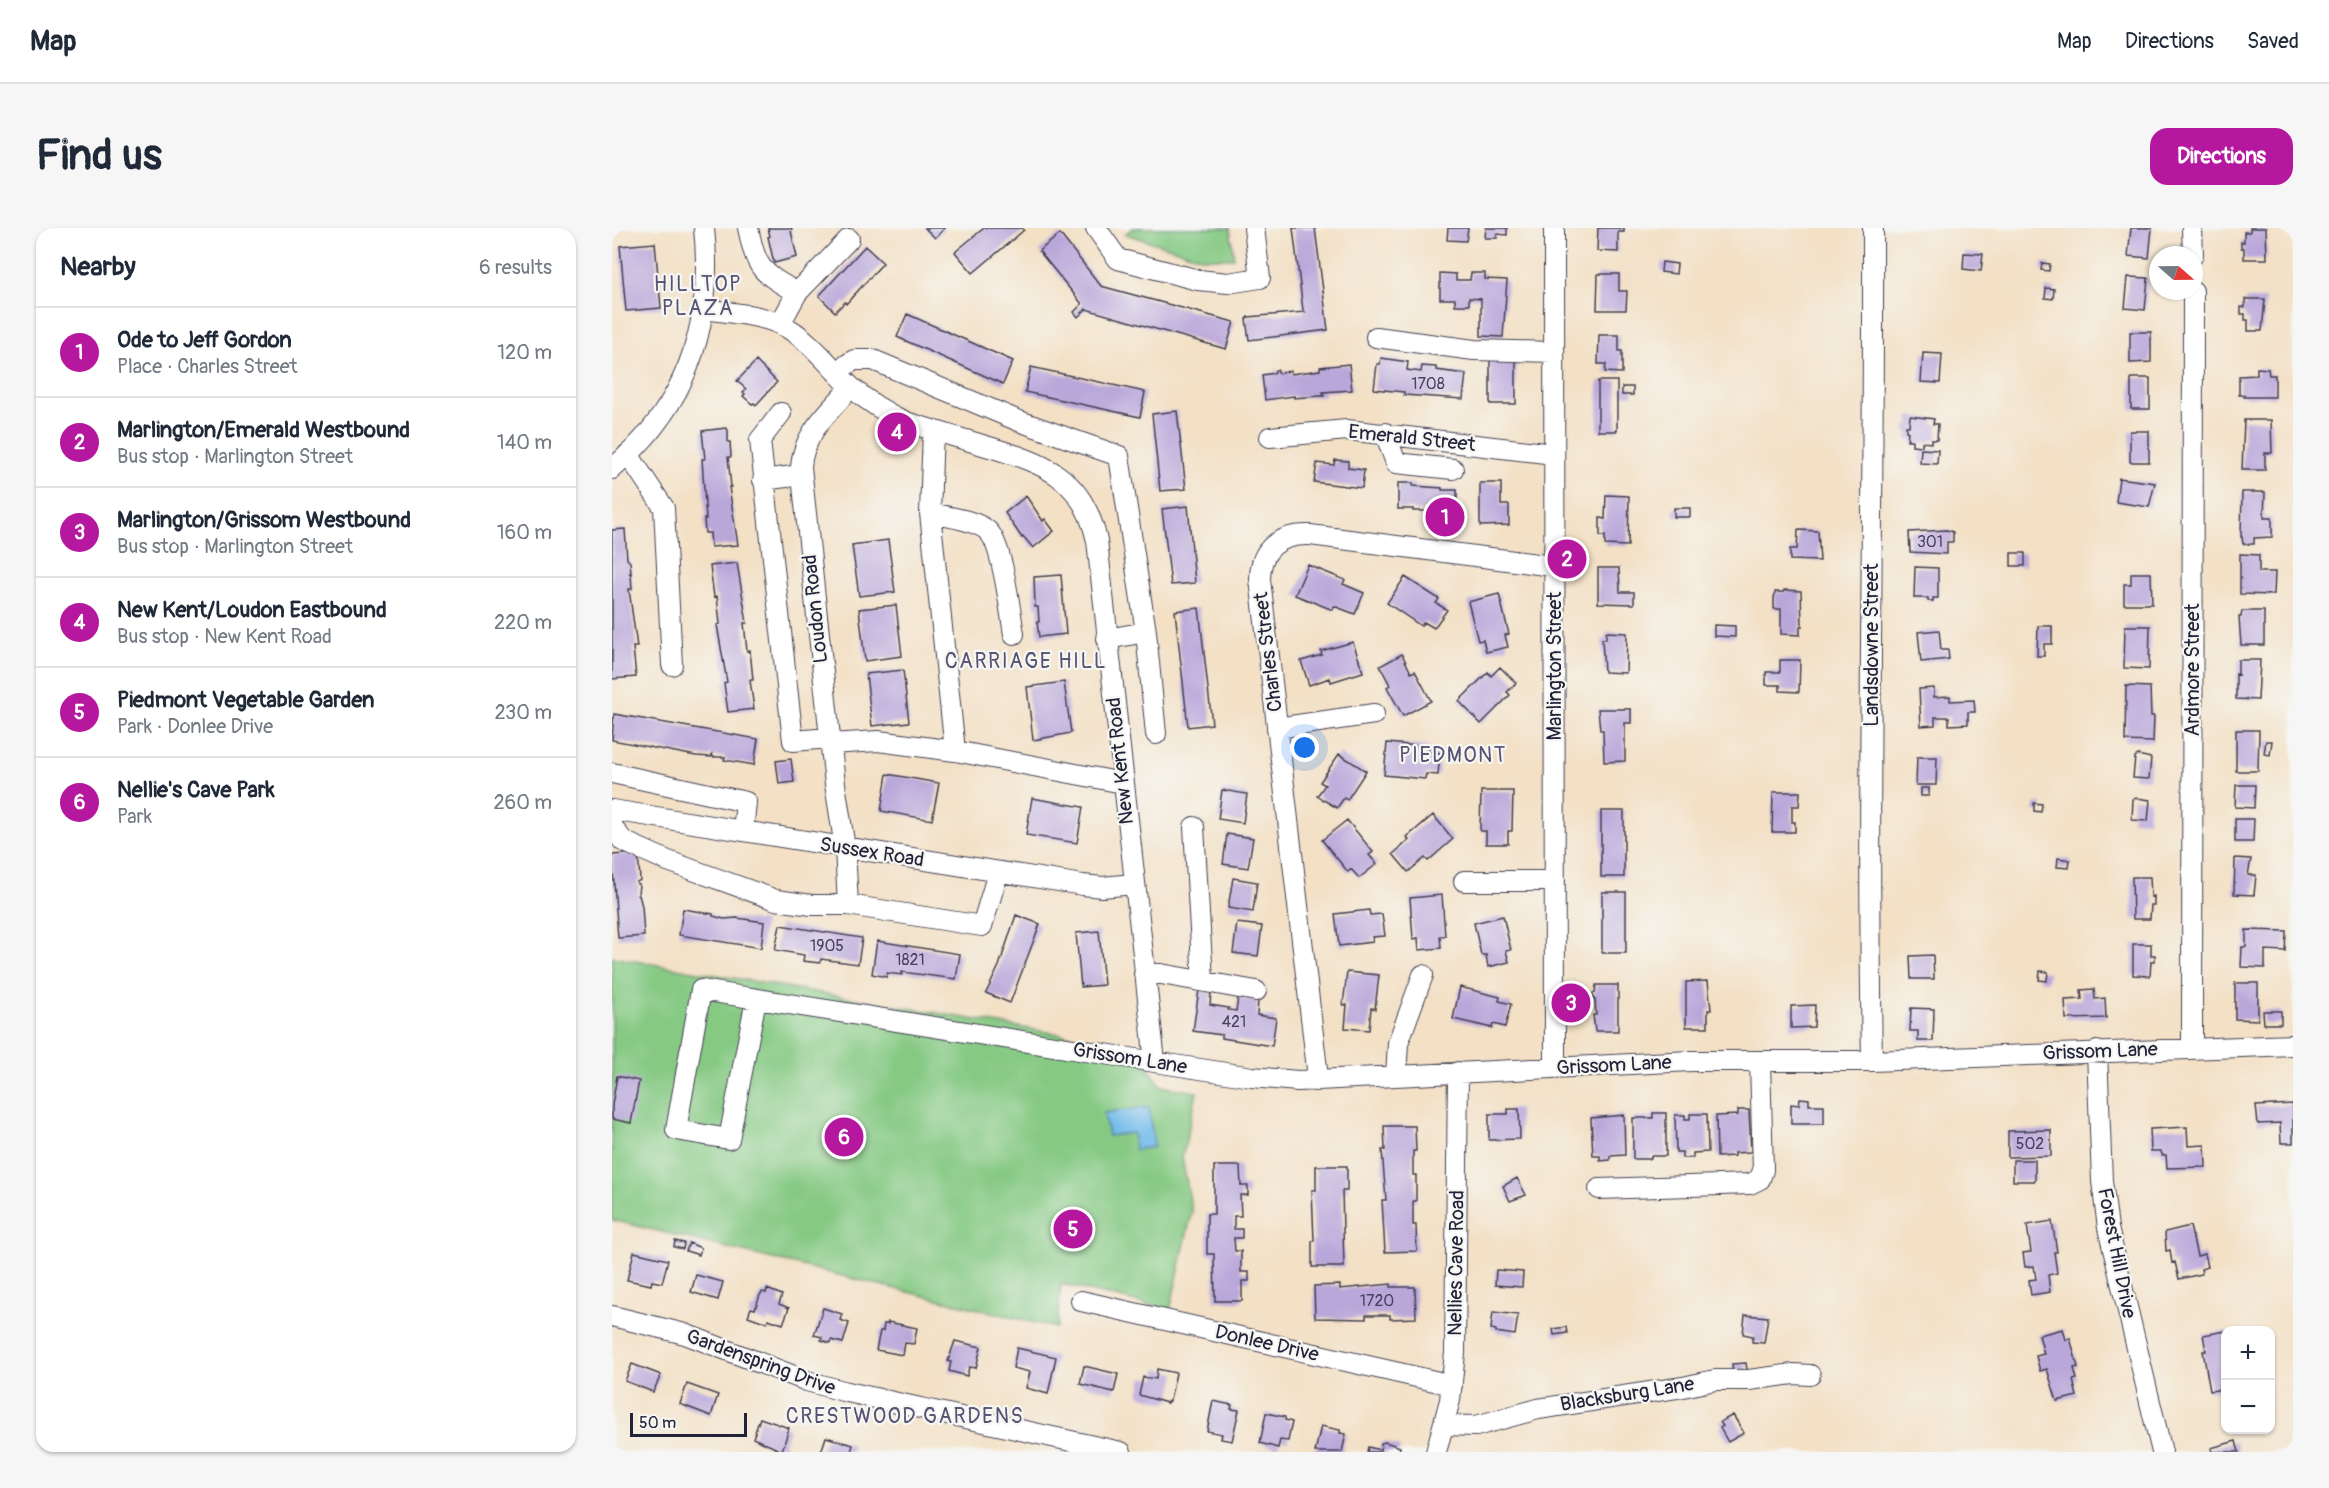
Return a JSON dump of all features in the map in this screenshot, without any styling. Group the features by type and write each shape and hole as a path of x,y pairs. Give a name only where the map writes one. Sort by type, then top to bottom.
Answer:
{"street":[{"path":"612,469 654,426 684,378 698,340 704,309 706,253 704,228"},
{"path":"748,228 754,259 768,276 797,293"},
{"path":"1096,228 1118,259 1198,280 1228,283 1260,278 1254,228"},
{"name":"Marlington Street","path":"1554,228 1555,1068"},
{"name":"Landsdowne Street","path":"1872,1061 1869,902 1873,228"},
{"path":"2193,228 2193,246"},
{"path":"780,324 797,293 849,239"},
{"name":"Ardmore Street","path":"2192,1048 2193,300"},
{"name":"New Kent Road","path":"704,309 780,324 796,333 852,387 888,414 1044,465 1069,485 1082,501 1094,530 1155,1062"},
{"path":"1376,336 1474,350 1554,351"},
{"path":"836,372 854,360 873,360 1019,421 1119,456 1146,632 1156,734"},
{"name":"Loudon Road","path":"848,905 845,848 830,741 801,460 809,436 852,387"},
{"path":"781,413 760,440 793,741 878,741 1006,759 1123,783"},
{"path":"933,430 930,513 955,752"},
{"name":"Emerald Street","path":"1270,437 1347,430 1554,454"},
{"path":"1385,433 1396,463 1453,469"},
{"path":"628,454 664,508 672,665"},
{"path":"763,480 801,475"},
{"path":"930,513 966,521 988,531 997,546 1014,634"},
{"name":"Charles Street","path":"1315,1081 1317,1069 1260,569 1266,553 1285,537 1310,535 1553,566"},
{"path":"1107,639 1146,632"},
{"path":"1277,728 1374,714"},
{"path":"612,772 746,802 743,831"},
{"name":"Sussex Road","path":"612,810 998,873 1102,887 1134,884"},
{"path":"612,826 623,841 668,861 776,900 812,905 848,905 982,927 998,873"},
{"path":"1194,827 1203,981"},
{"path":"1464,881 1555,882"},
{"path":"1144,974 1161,974 1256,991"},
{"path":"1396,1076 1398,1043 1423,975"},
{"name":"Grissom Lane","path":"756,999 729,1139 676,1130 701,990 1261,1078 1315,1081 1691,1061 1872,1061 2293,1045"},
{"name":"Forest Hill Drive","path":"2097,1051 2102,1180 2108,1228 2162,1452"},
{"path":"1599,1189 1750,1184 1760,1179 1763,1170 1760,1061"},
{"name":"Nellies Cave Road","path":"1436,1452 1445,1425 1452,1385 1456,1316 1458,1072"},
{"name":"Donlee Drive","path":"1081,1301 1452,1385"},
{"name":"Gardenspring Drive","path":"612,1316 685,1334 807,1381 843,1391 1121,1452"},
{"name":"Blacksburg Lane","path":"1445,1425 1476,1426 1538,1409 1683,1387 1714,1380 1758,1379 1794,1374 1810,1375"}],"green space":[{"path":"1133,228 1230,228 1234,258 1204,258 1125,234"},
{"path":"612,957 1134,1047 1161,1086 1197,1092 1182,1158 1192,1211 1170,1310 1061,1284 1057,1328 612,1220"}],"water":[{"path":"1149,1107 1154,1147 1135,1150 1133,1133 1108,1136 1104,1113"}],"building":[{"path":"768,228 792,228 797,257 774,263"},
{"path":"925,228 945,228 935,238"},
{"path":"984,228 1022,228 1024,230 973,273 955,252"},
{"path":"1293,228 1315,228 1328,330 1249,340 1246,319 1248,317 1305,312"},
{"path":"1448,228 1468,228 1466,241 1447,240"},
{"path":"1486,228 1507,228 1507,235 1497,234 1497,238 1485,238"},
{"path":"1598,228 1624,228 1624,232 1618,232 1618,252 1597,251"},
{"path":"2131,228 2152,228 2149,258 2128,256"},
{"path":"2250,228 2266,228 2267,259 2244,259 2244,248 2241,248 2241,242 2244,242 2244,232 2250,232"},
{"path":"1060,234 1101,286 1234,322 1226,349 1086,309 1078,317 1074,312 1082,304 1039,251"},
{"path":"655,243 661,308 626,311 620,246"},
{"path":"865,246 883,263 846,304 845,302 835,312 819,296"},
{"path":"1964,253 1983,254 1981,271 1963,269"},
{"path":"1662,262 1677,264 1676,274 1661,272"},
{"path":"2042,263 2050,264 2049,271 2041,270"},
{"path":"1440,273 1456,274 1456,280 1470,280 1471,273 1485,273 1485,279 1507,280 1503,337 1481,336 1481,299 1469,298 1469,305 1455,305 1455,299 1440,299"},
{"path":"1598,274 1619,274 1619,291 1627,291 1626,310 1597,310"},
{"path":"2128,277 2148,278 2145,310 2125,308"},
{"path":"2046,288 2054,289 2053,299 2045,298"},
{"path":"2245,299 2265,299 2262,331 2248,331 2248,320 2245,320 2245,314 2241,314 2241,307 2245,307"},
{"path":"907,314 1013,361 1003,384 897,337"},
{"path":"2130,332 2151,332 2151,362 2130,363"},
{"path":"1599,335 1619,335 1622,373 1605,372 1606,364 1598,364"},
{"path":"1923,353 1942,354 1940,383 1921,382"},
{"path":"1381,358 1408,362 1407,370 1421,372 1422,366 1466,374 1463,399 1404,395 1404,392 1374,389 1377,364 1380,364"},
{"path":"1490,360 1516,360 1516,404 1490,404"},
{"path":"756,361 777,382 756,405 743,396 746,389 737,381"},
{"path":"1349,364 1352,390 1323,392 1324,396 1294,398 1294,396 1265,400 1262,375 1275,373 1275,370 1278,370 1278,373 1291,371 1291,374 1320,370 1320,367"},
{"path":"1031,367 1145,392 1140,417 1025,392"},
{"path":"2257,368 2268,369 2269,375 2275,375 2275,397 2239,395 2239,376 2257,375"},
{"path":"2131,378 2150,378 2150,409 2131,409"},
{"path":"1598,381 1617,381 1617,431 1598,431"},
{"path":"1622,387 1633,387 1633,395 1622,395"},
{"path":"1177,411 1186,489 1160,491 1152,414"},
{"path":"1910,416 1934,419 1933,424 1938,424 1937,440 1931,440 1931,443 1922,442 1922,446 1912,445 1912,440 1907,440 1908,432 1906,431"},
{"path":"2244,420 2271,420 2272,453 2265,453 2265,470 2242,470"},
{"path":"726,428 731,457 728,457 731,487 729,487 738,545 711,547 710,533 705,533 702,459 705,459 702,431"},
{"path":"2130,431 2149,431 2149,462 2130,462"},
{"path":"1921,449 1938,450 1937,464 1920,463"},
{"path":"1335,460 1348,461 1348,468 1364,470 1362,488 1314,482 1317,463 1334,465"},
{"path":"2119,478 2155,483 2149,507 2116,502"},
{"path":"1398,483 1457,490 1457,515 1398,509"},
{"path":"1480,483 1501,483 1501,505 1509,505 1509,525 1480,526"},
{"path":"2242,492 2265,492 2264,518 2272,518 2272,537 2254,538 2254,544 2243,544 2241,537"},
{"path":"1606,495 1629,496 1628,546 1605,545 1605,536 1600,536 1600,518 1605,519"},
{"path":"1026,496 1043,521 1045,519 1054,531 1033,548 1023,536 1022,538 1005,513"},
{"path":"1188,506 1195,583 1171,585 1162,509"},
{"path":"1674,508 1690,508 1690,517 1674,517"},
{"path":"625,529 627,559 630,562 631,573 629,573 632,589 629,589 637,647 633,647 636,677 612,679 612,530"},
{"path":"1798,530 1818,531 1820,561 1790,560 1790,549 1797,549"},
{"path":"1947,530 1953,532 1953,542 1947,542 1947,554 1910,552 1909,532"},
{"path":"888,540 895,592 859,596 852,545"},
{"path":"2011,553 2025,553 2025,566 2011,566"},
{"path":"2240,554 2259,555 2259,572 2275,572 2274,595 2240,594"},
{"path":"737,563 747,623 744,623 747,651 750,650 753,680 750,680 754,709 728,712 724,683 727,682 717,625 720,624 717,596 714,597 710,566"},
{"path":"1308,565 1345,580 1343,584 1364,593 1355,614 1334,606 1333,610 1295,595"},
{"path":"1915,567 1938,568 1938,598 1928,601 1928,598 1914,598"},
{"path":"1598,568 1619,568 1620,592 1634,592 1634,604 1598,603"},
{"path":"2131,573 2151,573 2152,604 2124,604 2124,584 2131,584"},
{"path":"1061,575 1066,634 1039,637 1034,577"},
{"path":"1405,577 1439,599 1436,603 1447,610 1434,628 1424,622 1421,626 1387,603"},
{"path":"1784,590 1801,591 1800,635 1781,634 1781,609 1774,609 1774,599 1775,592 1784,592"},
{"path":"1499,594 1509,634 1505,635 1508,647 1486,652 1483,640 1478,641 1468,602"},
{"path":"896,605 902,656 865,661 859,609"},
{"path":"1199,608 1212,724 1188,727 1175,611"},
{"path":"2242,611 2264,611 2264,645 2241,645 2239,617"},
{"path":"1714,625 1735,626 1735,637 1714,636"},
{"path":"2038,626 2052,626 2052,644 2044,644 2044,656 2037,656"},
{"path":"2125,626 2150,626 2149,669 2124,668"},
{"path":"1939,630 1941,650 1948,650 1949,659 1921,662 1918,632"},
{"path":"1606,632 1627,633 1626,673 1604,672 1602,639 1606,639"},
{"path":"1353,642 1363,672 1331,682 1330,678 1309,685 1301,661 1322,655 1321,651"},
{"path":"1402,654 1411,673 1415,671 1431,701 1403,716 1387,687 1390,685 1380,666"},
{"path":"1780,660 1800,660 1799,692 1780,691 1780,685 1766,685 1766,672 1780,672"},
{"path":"2238,660 2260,660 2258,700 2236,699"},
{"path":"1500,667 1516,683 1507,692 1510,695 1481,724 1459,701 1488,672 1491,676"},
{"path":"903,670 909,722 872,726 866,674"},
{"path":"1064,682 1071,733 1033,740 1027,687"},
{"path":"2126,686 2150,687 2151,716 2154,716 2153,742 2125,741"},
{"path":"1934,688 1934,697 1950,696 1950,701 1974,700 1975,712 1968,712 1968,724 1949,725 1949,717 1935,717 1935,725 1921,726 1919,689"},
{"path":"1598,709 1631,709 1631,723 1625,723 1625,761 1604,762 1603,730 1600,730"},
{"path":"614,714 758,739 754,765 724,760 725,757 713,757 712,754 711,757 696,756 612,740"},
{"path":"2236,730 2259,730 2258,771 2236,771"},
{"path":"2266,741 2272,741 2270,755 2264,754"},
{"path":"1387,743 1429,747 1428,752 1440,753 1438,775 1426,774 1425,779 1384,775"},
{"path":"1339,754 1366,771 1347,800 1344,798 1337,808 1317,796 1325,785 1320,782"},
{"path":"2138,755 2151,758 2149,779 2133,778 2135,757"},
{"path":"1917,757 1937,757 1936,785 1916,785"},
{"path":"791,759 794,782 779,784 776,761"},
{"path":"887,774 939,783 932,820 881,811"},
{"path":"2236,785 2255,785 2254,808 2235,807"},
{"path":"1921,788 1929,788 1929,796 1921,796"},
{"path":"1222,790 1247,794 1243,823 1218,819"},
{"path":"1481,791 1513,791 1512,831 1508,831 1508,844 1486,844 1486,831 1480,831"},
{"path":"1773,792 1800,792 1799,806 1792,806 1792,822 1795,822 1795,832 1772,832"},
{"path":"1032,798 1083,807 1077,843 1026,835"},
{"path":"2133,799 2150,800 2148,821 2132,820"},
{"path":"2034,803 2042,804 2041,812 2034,811"},
{"path":"1601,811 1624,811 1624,877 1601,877"},
{"path":"1433,815 1453,839 1428,861 1425,858 1408,872 1393,854 1409,840 1407,837"},
{"path":"2235,819 2254,819 2253,842 2235,842"},
{"path":"1347,820 1373,852 1369,855 1377,864 1359,878 1351,869 1348,872 1322,840"},
{"path":"1227,834 1253,838 1248,868 1223,864"},
{"path":"638,853 640,880 637,884 639,884 638,895 642,906 644,936 618,938 612,855"},
{"path":"2058,858 2070,860 2069,868 2057,867"},
{"path":"2235,858 2251,859 2248,875 2256,875 2254,895 2234,894"},
{"path":"2132,877 2150,877 2151,897 2154,896 2154,905 2151,905 2150,919 2133,919"},
{"path":"1233,878 1257,882 1253,912 1228,908"},
{"path":"1602,892 1626,892 1626,953 1602,953"},
{"path":"1442,895 1445,936 1440,936 1441,948 1419,950 1418,938 1413,939 1410,898"},
{"path":"683,909 713,914 713,916 724,919 737,918 764,922 761,948 679,935"},
{"path":"1369,910 1370,915 1382,914 1385,936 1372,937 1373,942 1339,946 1335,914"},
{"path":"1016,915 1040,924 1010,1003 986,993 999,966"},
{"path":"1503,916 1511,950 1506,951 1509,962 1488,967 1486,955 1481,955 1474,923"},
{"path":"1237,923 1262,926 1258,956 1233,953"},
{"path":"780,925 862,938 858,964 821,959 820,963 803,961 804,955 775,950"},
{"path":"2246,930 2286,931 2285,951 2265,950 2265,968 2241,967 2242,947 2246,947"},
{"path":"1099,931 1104,985 1081,987 1076,933"},
{"path":"877,941 960,954 956,979 902,972 902,975 887,973 887,977 872,974"},
{"path":"2133,944 2151,944 2151,955 2155,955 2155,961 2151,961 2150,976 2133,975"},
{"path":"1933,955 1934,979 1911,979 1910,956"},
{"path":"2040,971 2048,972 2047,981 2039,980"},
{"path":"1347,972 1379,975 1375,1009 1371,1008 1369,1030 1345,1028 1347,1005 1343,1005"},
{"path":"1708,981 1711,1010 1708,1010 1708,1027 1686,1027 1686,982"},
{"path":"2235,983 2258,983 2258,1020 2235,1019"},
{"path":"1596,985 1618,985 1618,1031 1595,1031 1593,1015 1596,1015 1593,993 1595,993"},
{"path":"1460,987 1500,997 1499,1001 1511,1004 1505,1027 1493,1024 1492,1028 1453,1019"},
{"path":"2094,989 2095,999 2105,998 2106,1018 2066,1019 2065,1000 2082,999 2081,990"},
{"path":"1199,990 1211,992 1210,1005 1229,1008 1228,1010 1236,1011 1238,998 1258,1001 1257,1015 1276,1018 1272,1046 1193,1031"},
{"path":"1815,1005 1814,1027 1791,1028 1791,1006"},
{"path":"1911,1008 1934,1009 1933,1041 1918,1041 1918,1031 1910,1031"},
{"path":"2263,1011 2281,1011 2281,1024 2264,1024"},
{"path":"617,1076 639,1081 631,1123 612,1119"},
{"path":"1800,1098 1809,1099 1809,1105 1824,1105 1824,1124 1791,1124 1791,1104 1799,1105"},
{"path":"2293,1104 2293,1143 2281,1143 2280,1123 2258,1124 2256,1106"},
{"path":"1508,1109 1519,1109 1520,1139 1489,1140 1489,1114 1508,1114"},
{"path":"1738,1110 1749,1110 1751,1152 1717,1157 1716,1116 1738,1115"},
{"path":"1653,1113 1666,1113 1666,1156 1633,1159 1633,1118 1653,1118"},
{"path":"1690,1114 1707,1114 1708,1152 1693,1153 1693,1158 1682,1158 1682,1152 1676,1152 1675,1115 1685,1115 1685,1119 1690,1119"},
{"path":"1624,1115 1625,1155 1610,1156 1610,1160 1600,1161 1600,1156 1593,1156 1591,1118"},
{"path":"1384,1126 1415,1126 1416,1151 1413,1151 1413,1175 1416,1175 1416,1201 1413,1201 1413,1225 1416,1225 1417,1251 1385,1252 1382,1200 1386,1200 1382,1150 1385,1150"},
{"path":"2187,1127 2188,1146 2205,1145 2206,1167 2167,1168 2166,1155 2162,1155 2161,1151 2151,1151 2150,1129"},
{"path":"2051,1130 2051,1156 2008,1157 2008,1131"},
{"path":"2013,1160 2035,1160 2035,1181 2013,1181"},
{"path":"1214,1166 1240,1166 1241,1186 1248,1186 1248,1195 1240,1195 1241,1216 1234,1216 1234,1229 1242,1229 1242,1238 1234,1238 1235,1251 1241,1251 1241,1272 1249,1272 1249,1281 1242,1281 1242,1301 1215,1301 1214,1254 1207,1254 1207,1214 1214,1214"},
{"path":"1316,1166 1347,1166 1347,1191 1342,1191 1344,1267 1312,1267 1312,1241 1314,1241 1312,1190 1316,1190"},
{"path":"1517,1178 1526,1195 1510,1201 1503,1186"},
{"path":"2052,1221 2057,1252 2054,1252 2057,1273 2048,1275 2050,1292 2031,1295 2029,1280 2036,1279 2034,1266 2025,1267 2023,1253 2031,1252 2027,1225"},
{"path":"2190,1226 2197,1256 2205,1254 2208,1267 2201,1269 2202,1274 2179,1279 2175,1262 2172,1263 2170,1250 2166,1251 2165,1232"},
{"path":"675,1241 684,1243 683,1249 674,1247"},
{"path":"689,1243 701,1248 699,1255 686,1251"},
{"path":"634,1252 668,1260 662,1283 652,1281 651,1285 627,1280"},
{"path":"1496,1270 1523,1272 1522,1287 1495,1285"},
{"path":"696,1275 723,1282 718,1300 691,1292"},
{"path":"1391,1284 1391,1287 1415,1287 1416,1318 1390,1319 1390,1315 1366,1315 1366,1319 1315,1318 1314,1286 1340,1285 1340,1289"},
{"path":"767,1289 782,1295 779,1304 789,1308 783,1324 768,1319 767,1323 748,1316 751,1308 755,1309 762,1292 766,1293"},
{"path":"823,1308 842,1314 840,1320 849,1323 843,1343 831,1340 830,1343 814,1335"},
{"path":"1493,1312 1518,1315 1515,1335 1491,1329"},
{"path":"1745,1315 1768,1317 1764,1343 1752,1342 1753,1336 1743,1334"},
{"path":"888,1322 917,1328 914,1344 905,1343 903,1355 876,1350 880,1331 883,1331 884,1324"},
{"path":"1566,1327 1567,1333 1554,1335 1553,1329"},
{"path":"2063,1329 2066,1340 2070,1338 2078,1367 2074,1368 2077,1379 2073,1380 2077,1396 2057,1401 2047,1369 2040,1371 2036,1356 2044,1354 2039,1335"},
{"path":"2221,1332 2221,1390 2210,1391 2203,1351 2206,1351 2203,1335"},
{"path":"955,1341 981,1347 976,1368 969,1367 967,1376 949,1371 951,1362 948,1361"},
{"path":"1017,1348 1056,1357 1048,1394 1026,1388 1030,1372 1013,1368"},
{"path":"1746,1363 1747,1370 1733,1372 1732,1364"},
{"path":"632,1364 661,1375 653,1392 625,1381"},
{"path":"1084,1366 1118,1374 1114,1392 1080,1384"},
{"path":"1157,1369 1176,1373 1170,1401 1167,1403 1139,1395 1143,1377 1156,1379"},
{"path":"687,1384 718,1395 711,1416 680,1404"},
{"path":"1213,1401 1232,1405 1231,1409 1239,1410 1232,1441 1221,1439 1222,1434 1207,1431"},
{"path":"1266,1413 1285,1417 1285,1420 1292,1422 1288,1441 1280,1440 1278,1448 1260,1443"},
{"path":"1733,1415 1744,1433 1728,1442 1720,1428 1723,1426 1720,1422"},
{"path":"760,1418 789,1428 782,1451 753,1438"},
{"path":"1321,1426 1340,1430 1340,1433 1346,1434 1342,1452 1315,1452"},
{"path":"826,1437 853,1445 851,1452 821,1452"},
{"path":"2236,1441 2239,1452 2212,1452 2211,1448"},
{"path":"1385,1442 1400,1447 1399,1452 1367,1452 1368,1447 1380,1450 1381,1443"}],"place":[{"name":"New Kent/Loudon Eastbound","path":"897,432"},
{"name":"Ode to Jeff Gordon","path":"1445,517"},
{"name":"Marlington/Emerald Westbound","path":"1567,559"},
{"name":"Marlington/Grissom Westbound","path":"1571,1003"},
{"name":"Nellie's Cave Park","path":"844,1137"},
{"name":"Piedmont Vegetable Garden","path":"1073,1229"}],"district":[{"name":"HILLTOP PLAZA","path":"698,296"},
{"name":"CARRIAGE HILL","path":"1026,661"},
{"name":"PIEDMONT","path":"1453,755"},
{"name":"CRESTWOOD GARDENS","path":"905,1416"}]}
